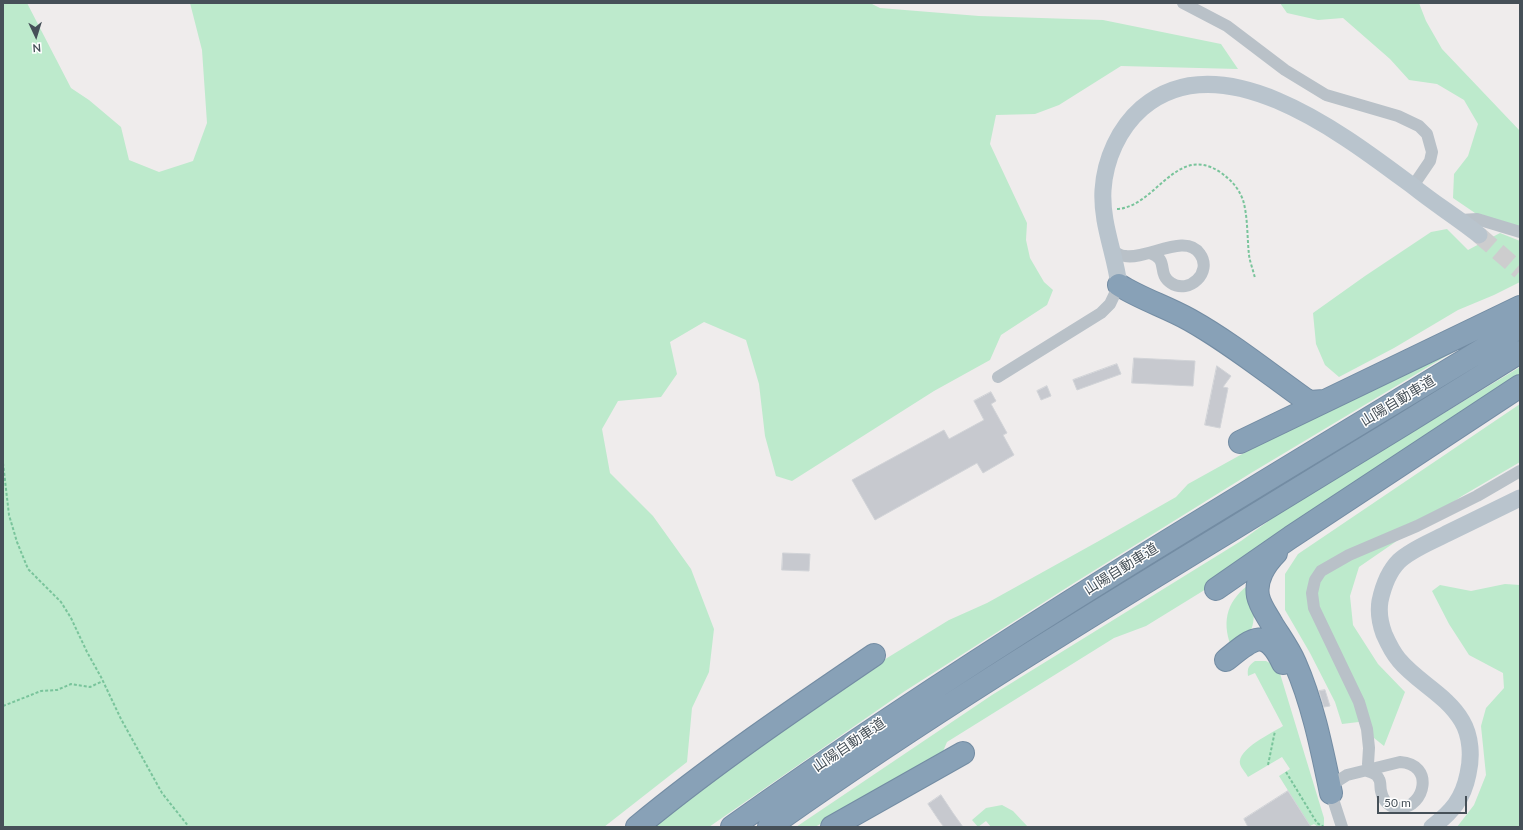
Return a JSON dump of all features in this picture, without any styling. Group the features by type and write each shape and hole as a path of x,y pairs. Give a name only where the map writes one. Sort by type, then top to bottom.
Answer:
{"highway":[{"path":"1119,285 1136,296 1172,310 1213,334 1306,400 1310,402 1324,401"},
{"path":"1119,285 1135,299 1176,319 1194,330 1282,397 1286,406 1286,412 1284,418 1279,424"},
{"path":"1240,442 1520,307"},
{"name":"山陽自動車道","path":"732,827 804,776 955,674 1097,583 1520,327"},
{"name":"山陽自動車道","path":"769,827 817,792 969,692 1520,352"},
{"path":"1216,589 1291,537 1520,386"},
{"path":"1291,537 1270,559 1261,573 1258,584 1258,596 1262,608 1288,650 1302,679 1318,732 1331,793"},
{"path":"1226,660 1247,642 1256,640 1264,640 1272,644 1278,651 1293,682 1309,735 1331,793"},
{"path":"637,827 677,794 757,736 874,655"},
{"path":"832,827 964,753"}],"street":[{"path":"1183,3 1227,26 1285,70 1326,95 1398,116 1419,126 1427,134 1431,143 1432,152 1430,160 1413,186"},
{"path":"998,377 1101,313 1110,304 1119,285 1103,211 1103,190 1110,154 1122,132 1135,114 1152,100 1171,91 1193,86 1220,84 1250,90 1281,103 1334,129 1461,220 1479,235"},
{"path":"1461,220 1477,219 1520,232"},
{"path":"1112,250 1127,257 1150,253 1179,245 1189,245 1198,250 1203,257 1203,273 1198,280 1189,285 1181,286 1173,284 1167,280 1164,275 1161,260 1157,256 1150,253"},
{"path":"1367,767 1369,748 1367,729 1359,702 1314,608 1312,593 1315,580 1321,571 1477,496 1520,471"},
{"path":"1432,827 1447,816 1459,800 1466,783 1470,762 1469,738 1462,721 1449,704 1399,660 1387,641 1381,624 1379,607 1382,589 1389,575 1400,561 1421,546 1520,498"},
{"path":"1342,827 1331,793 1336,782 1346,775 1367,767 1400,762 1408,763 1415,766 1420,771 1423,779 1420,794 1415,801 1408,806 1401,808 1393,807 1382,797 1379,778 1367,767"}],"path":[{"path":"1103,211 1131,207 1175,172 1188,166 1202,164 1216,169 1237,187 1243,201 1248,235 1249,256 1255,278"},
{"path":"3,463 9,515 17,542 28,569 61,602 68,612 104,681 121,719 162,793 189,827"},
{"path":"3,706 41,691 57,690 71,684 90,686 104,681"},
{"path":"1268,765 1275,731"},
{"path":"1286,772 1316,823 1324,827"}],"green space":[{"path":"3,3 27,3 71,88 89,100 121,127 129,160 159,172 193,161 207,123 202,50 190,3 870,3 880,8 979,16 1103,20 1221,44 1238,69 1121,66 1059,105 1035,114 996,115 990,144 1027,223 1026,240 1030,258 1044,282 1053,290 1047,305 1001,335 990,360 934,391 792,481 776,476 765,436 759,384 746,340 704,322 670,342 677,374 661,397 618,401 602,429 610,473 653,516 691,569 714,629 709,672 692,708 687,762 604,827 3,827"},
{"path":"1280,3 1419,3 1426,21 1442,49 1520,131 1520,227 1475,213 1453,198 1454,174 1468,156 1478,124 1464,100 1437,84 1409,80 1390,59 1343,18 1318,20 1287,13"},
{"path":"1447,229 1468,250 1500,233 1520,241 1520,282 1458,310 1394,348 1339,377 1325,365 1316,344 1313,313 1431,232"},
{"path":"1503,322 1251,473 1074,583 905,691 709,827 646,827 727,766 887,658 949,620 987,603 1097,542 1176,497 1188,484 1345,397"},
{"path":"1520,367 1520,379 1211,586 1146,626 1114,638 947,742 941,756 815,827 796,827 992,695 1241,541 1285,509"},
{"path":"1520,404 1520,462 1462,496 1359,567 1350,596 1353,625 1378,664 1405,692 1384,746 1374,738 1367,721 1342,724 1335,702 1310,653 1285,610 1285,574 1298,554"},
{"path":"1251,583 1254,609 1252,628 1247,635 1231,646 1227,627 1229,611 1237,596"},
{"path":"1505,584 1520,585 1520,827 1457,827 1474,805 1486,775 1481,726 1486,708 1504,688 1503,673 1469,655 1449,624 1432,591 1440,585 1471,591"},
{"path":"1255,661 1266,661 1278,667 1324,818 1324,827 1318,827 1314,824 1310,826 1279,776 1290,769 1282,757 1248,777 1240,764 1241,758 1249,747 1283,726 1255,673 1248,676 1249,667"},
{"path":"1002,805 1013,811 1028,827 991,827 986,821 978,827 972,820 986,808"}],"building":[{"path":"1134,358 1195,361 1193,386 1132,383"},
{"path":"1117,364 1121,374 1077,390 1073,380"},
{"path":"1217,366 1231,376 1223,387 1228,388 1220,428 1205,425"},
{"path":"1047,386 1051,396 1041,400 1037,391"},
{"path":"991,392 996,401 991,404 1007,433 1003,435 1014,455 983,473 977,463 875,520 852,480 944,430 949,439 984,420 974,401"},
{"path":"783,553 810,554 809,571 782,570"},
{"path":"1325,690 1330,706 1324,707 1319,691"},
{"path":"1288,791 1311,827 1248,827 1244,819"},
{"path":"941,795 963,827 944,827 940,822 928,804"}],"tunnel":[{"path":"1479,235 1520,271"}]}
